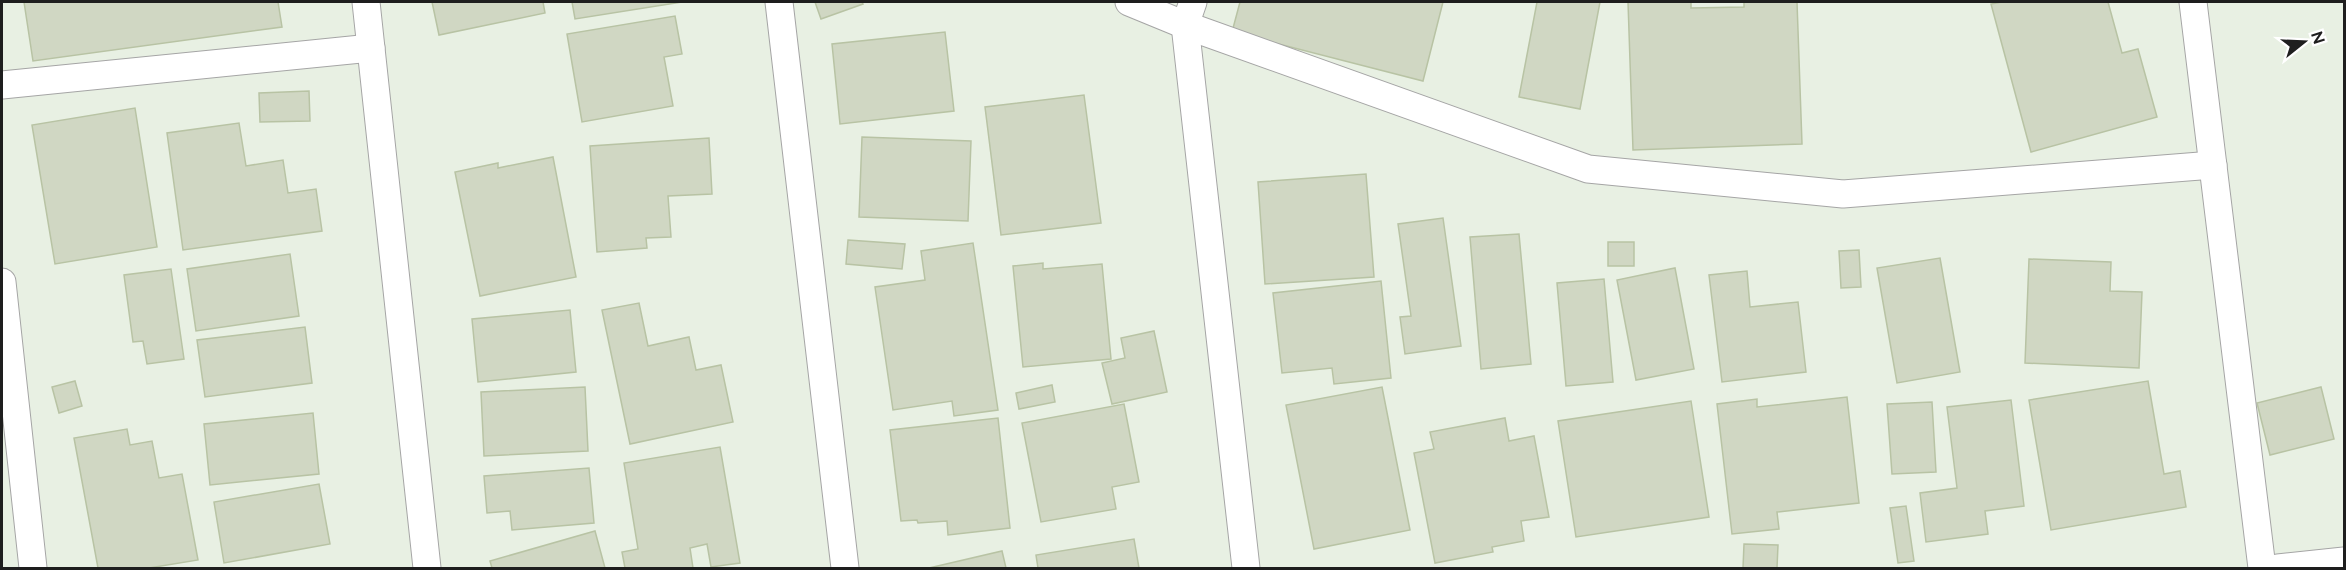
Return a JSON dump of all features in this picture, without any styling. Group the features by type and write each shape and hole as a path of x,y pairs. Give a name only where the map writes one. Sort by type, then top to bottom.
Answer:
{"street":[{"path":"366,2 427,568"},
{"path":"779,2 845,568"},
{"path":"1129,2 1189,13 1588,169 1843,194 2213,165"},
{"path":"2193,2 2262,568"},
{"path":"1189,13 1246,568"},
{"path":"2,85 371,48"},
{"path":"2,282 8,406 33,568"},
{"path":"2278,568 2344,561"}],"building":[{"path":"24,2 278,2 282,27 33,61"},
{"path":"432,2 543,2 545,13 439,35"},
{"path":"572,2 682,2 575,19"},
{"path":"815,2 862,2 863,4 821,19"},
{"path":"1240,2 1443,2 1423,81 1232,32"},
{"path":"1537,2 1600,2 1580,109 1519,97"},
{"path":"1628,2 1691,2 1691,8 1744,7 1744,2 1797,2 1802,144 1633,150"},
{"path":"2002,2 2108,2 2122,53 2138,49 2157,117 2031,152 1991,4"},
{"path":"675,16 682,54 664,57 673,106 582,122 567,34"},
{"path":"945,32 954,111 840,124 832,44"},
{"path":"309,91 310,121 260,122 259,93"},
{"path":"1084,95 1101,223 1001,235 985,107"},
{"path":"135,108 157,247 55,264 32,125"},
{"path":"239,123 246,166 283,160 288,193 316,189 322,231 183,250 167,133"},
{"path":"862,137 971,141 968,221 859,217"},
{"path":"709,138 712,194 668,196 671,237 646,238 647,248 597,252 590,146"},
{"path":"553,157 576,277 480,296 455,172 498,163 498,168"},
{"path":"1366,174 1374,277 1265,284 1258,182"},
{"path":"1443,218 1461,346 1405,354 1400,317 1411,316 1398,224"},
{"path":"1519,234 1531,364 1481,369 1470,237"},
{"path":"848,240 905,244 902,269 846,264"},
{"path":"1608,242 1634,242 1634,266 1608,266"},
{"path":"973,243 998,410 954,416 952,401 893,410 875,287 925,280 921,251"},
{"path":"1859,250 1861,287 1841,288 1839,251"},
{"path":"290,254 299,316 196,331 187,269"},
{"path":"1940,258 1960,372 1897,383 1877,268"},
{"path":"2029,259 2111,262 2110,291 2142,292 2139,368 2025,363"},
{"path":"1043,263 1043,269 1102,264 1111,359 1023,367 1013,266"},
{"path":"1675,268 1694,369 1636,380 1617,280"},
{"path":"171,269 184,359 147,364 143,341 133,342 124,275"},
{"path":"1747,271 1750,307 1798,302 1806,372 1722,382 1709,275"},
{"path":"1604,279 1613,382 1566,386 1557,283"},
{"path":"1381,281 1391,378 1334,384 1332,368 1282,373 1273,293"},
{"path":"639,303 648,346 689,337 696,370 721,365 733,422 630,444 602,310"},
{"path":"570,310 576,372 478,382 472,319"},
{"path":"305,327 312,383 205,397 197,340"},
{"path":"1154,331 1167,392 1112,404 1102,363 1125,358 1121,338"},
{"path":"75,381 82,406 59,413 52,387"},
{"path":"2148,381 2164,474 2180,471 2186,507 2051,530 2029,400"},
{"path":"1052,385 1055,402 1019,409 1016,393"},
{"path":"585,387 588,451 484,456 481,392"},
{"path":"1382,387 1410,530 1314,549 1286,405"},
{"path":"2321,387 2334,439 2270,455 2257,403"},
{"path":"1847,397 1859,503 1777,512 1779,529 1732,534 1717,404 1757,399 1757,407"},
{"path":"2011,400 2024,506 1985,511 1988,534 1926,542 1920,493 1957,488 1947,407"},
{"path":"1691,401 1709,517 1576,537 1558,421"},
{"path":"1932,402 1936,472 1892,474 1887,404"},
{"path":"1124,404 1139,482 1112,487 1116,509 1041,522 1022,423"},
{"path":"313,413 319,474 210,485 204,424"},
{"path":"998,418 1010,528 948,535 947,521 918,523 917,520 901,521 890,430"},
{"path":"1505,418 1509,441 1534,436 1549,517 1521,521 1524,541 1492,547 1493,552 1435,563 1414,453 1434,449 1430,432"},
{"path":"127,429 130,445 152,441 159,478 182,474 198,560 149,568 98,568 74,438"},
{"path":"720,447 740,563 711,567 707,544 690,548 693,568 625,568 622,552 638,549 624,463"},
{"path":"589,468 594,523 512,530 510,511 487,513 484,476"},
{"path":"319,484 330,544 224,563 214,502"},
{"path":"1906,506 1914,561 1898,563 1890,508"},
{"path":"595,531 605,568 492,568 490,561"},
{"path":"1134,539 1139,568 1038,568 1036,555"},
{"path":"1744,544 1778,545 1777,568 1743,568"},
{"path":"1002,551 1006,568 929,568"}]}
